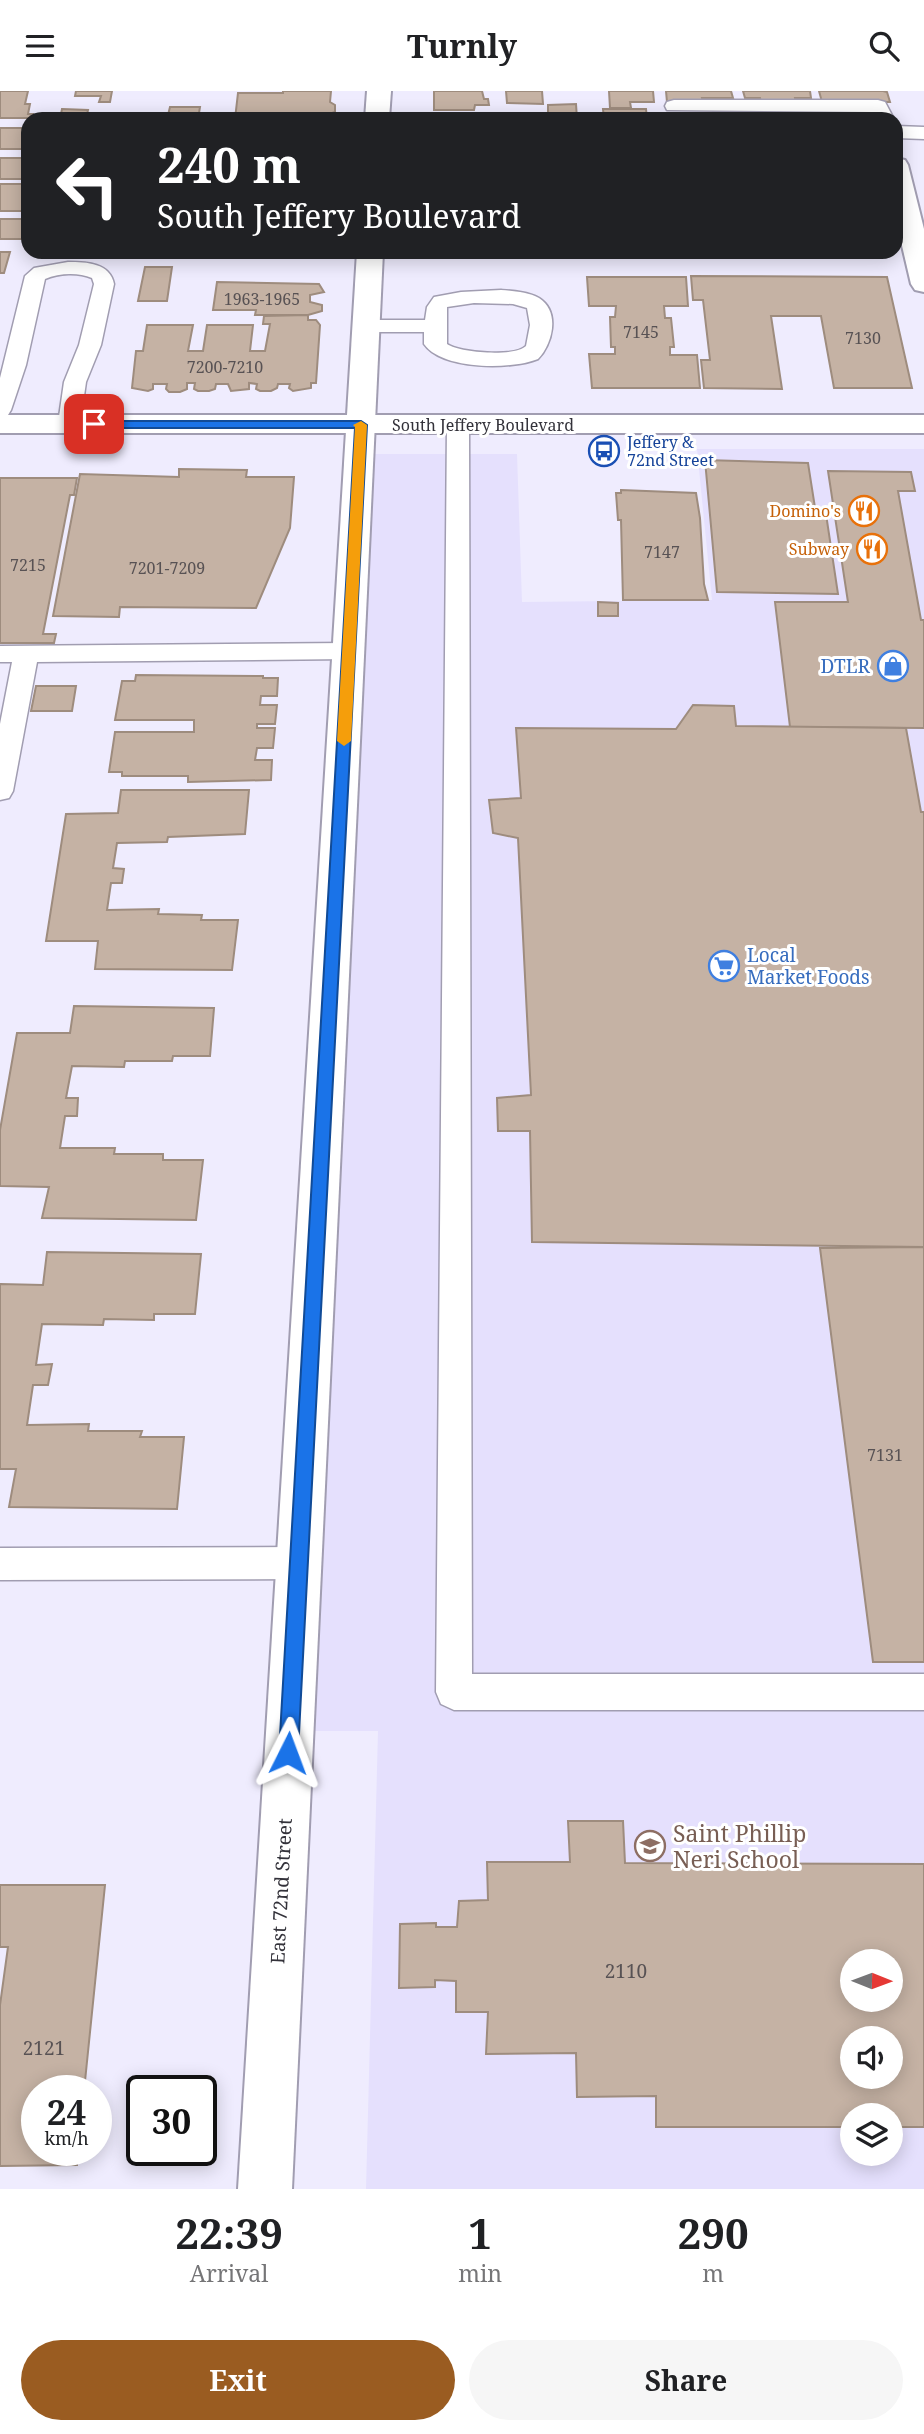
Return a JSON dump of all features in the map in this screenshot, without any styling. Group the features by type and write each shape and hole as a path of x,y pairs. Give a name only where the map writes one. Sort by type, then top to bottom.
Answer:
{"street":[{"path":"378,112 379,91"},
{"path":"903,225 906,251 924,284"},
{"name":"East 72nd Street","path":"265,2189 370,259"},
{"name":"South Jeffery Boulevard","path":"0,424 924,424"}],"lane":[{"path":"674,106 878,106 881,112"},
{"path":"903,132 924,132"},
{"path":"0,410 15,365 35,276 43,271 93,270 102,275 104,284 90,345 75,382 69,424"},
{"path":"454,298 522,298 534,303 541,313 541,344 533,353 517,358 456,356 443,352 435,344 435,326 441,301 454,298"},
{"path":"366,325 435,326"},
{"path":"458,425 454,1692 924,1692"},
{"path":"0,654 349,651"},
{"path":"0,791 26,654"},
{"path":"0,1564 299,1563"}],"shaded area":[{"path":"697,449 924,449 924,2189 366,2189 378,1731 309,1731 371,454 517,454 522,602 712,600"}],"building":[{"path":"0,91 28,91 25,104 30,104 28,112 21,112 21,118 0,118"},
{"path":"76,91 112,91 110,102 99,102 101,96 75,96"},
{"path":"331,91 330,102 335,105 335,112 236,112 238,93"},
{"path":"434,91 482,91 489,105 475,105 474,110 434,110"},
{"path":"506,91 542,91 543,104 507,103"},
{"path":"609,91 653,91 654,102 630,102 631,108 610,108"},
{"path":"666,91 731,91 733,98 702,98 703,103 667,102"},
{"path":"743,91 810,91 811,98 795,98 796,103 761,103 760,98 745,98"},
{"path":"819,91 883,91 887,92 890,102 822,102"},
{"path":"576,104 577,112 548,112 548,105"},
{"path":"170,107 200,107 199,112 169,112"},
{"path":"62,109 88,110 88,112 61,112"},
{"path":"603,109 646,109 646,112 603,112"},
{"path":"0,128 21,128 21,149 0,149"},
{"path":"0,158 21,158 21,179 0,179"},
{"path":"0,184 21,184 21,211 0,211"},
{"path":"0,219 21,219 21,239 0,239"},
{"path":"0,252 10,252 4,273 0,273"},
{"path":"145,267 172,267 167,301 138,301"},
{"path":"691,276 887,277 912,388 834,388 821,316 771,316 782,389 704,388 701,360 710,360 703,300 693,300"},
{"path":"587,277 686,277 688,306 664,306 665,318 671,318 674,347 670,347 670,355 697,355 700,388 592,388 589,354 615,354 615,347 611,347 610,317 615,317 616,306 589,306"},
{"path":"217,282 319,284 324,292 310,295 310,302 322,305 322,311 308,315 255,315 256,310 213,310"},
{"path":"308,315 308,320 316,320 320,325 316,383 311,383 311,388 293,391 289,388 290,384 278,384 277,388 271,391 260,391 256,389 257,384 249,383 249,389 231,391 228,384 216,384 215,389 198,391 194,389 195,383 187,383 187,389 180,392 169,392 166,389 167,384 153,384 153,389 148,391 132,388 136,351 143,351 147,325 193,325 188,351 203,351 207,325 253,325 250,351 265,351 270,324 263,324 264,316"},
{"path":"705,460 808,463 816,514 826,514 838,594 717,592"},
{"path":"179,469 247,470 246,477 294,477 290,528 256,608 120,607 119,617 53,616 80,474 179,477"},
{"path":"828,471 911,472 915,491 898,491 921,620 924,620 924,728 790,727 775,602 848,602"},
{"path":"0,478 77,478 74,495 70,495 43,634 56,634 54,643 0,643"},
{"path":"621,490 696,493 704,584 708,600 623,600 621,520 618,520 616,493 621,493"},
{"path":"598,602 618,603 618,616 598,616"},
{"path":"136,675 278,678 277,696 261,696 260,705 277,705 275,724 257,724 257,728 275,728 273,748 257,748 255,760 272,760 271,780 188,782 188,776 122,776 122,772 109,772 115,732 194,732 194,720 115,720 122,681 135,681"},
{"path":"36,686 76,686 72,711 31,711"},
{"name":"Local Market Foods","path":"693,705 734,706 736,726 906,728 921,812 924,812 924,1247 532,1242 530,1131 498,1131 497,1098 531,1095 518,838 493,833 489,800 521,798 516,728 676,729"},
{"path":"121,790 249,790 245,834 168,837 167,842 117,843 113,868 124,869 122,883 111,883 107,910 159,909 158,914 202,915 201,920 238,920 232,970 95,969 98,941 46,941 66,814 118,813"},
{"path":"74,1006 214,1008 210,1056 173,1056 172,1061 125,1061 124,1067 72,1066 66,1098 78,1098 77,1116 65,1116 60,1148 115,1148 114,1154 163,1154 163,1160 203,1160 196,1220 42,1218 49,1187 0,1186 0,1130 17,1033 70,1033"},
{"path":"924,1247 924,1662 873,1662 820,1248"},
{"path":"47,1252 201,1254 195,1314 154,1314 154,1320 104,1319 103,1325 42,1324 36,1365 52,1364 48,1385 33,1385 27,1425 89,1424 88,1431 142,1431 140,1437 184,1437 177,1509 9,1507 16,1469 0,1469 0,1284 43,1285"},
{"path":"568,1821 623,1821 625,1863 924,1864 924,2127 903,2127 903,2103 840,2103 840,2127 656,2127 656,2096 577,2097 576,2053 486,2054 488,2012 456,2012 456,1981 435,1980 435,1987 399,1988 400,1924 436,1923 436,1927 457,1927 459,1901 488,1900 487,1862 570,1862"},
{"path":"0,1885 105,1885 86,2075 21,2075 21,2166 0,2166 0,2005 8,1947 0,1947"}],"slow traffic":[{"path":"344,741 361,425 358,425"}],"place":[{"name":"Jeffery & 72nd Street","path":"604,451"},
{"name":"Domino's","path":"864,511"},
{"name":"Subway","path":"872,549"},
{"name":"DTLR","path":"893,666"},
{"name":"Local Market Foods","path":"724,966"},
{"name":"Saint Phillip Neri School","path":"650,1846"}],"route":[{"path":"94,424 361,425 288,1753"}]}
